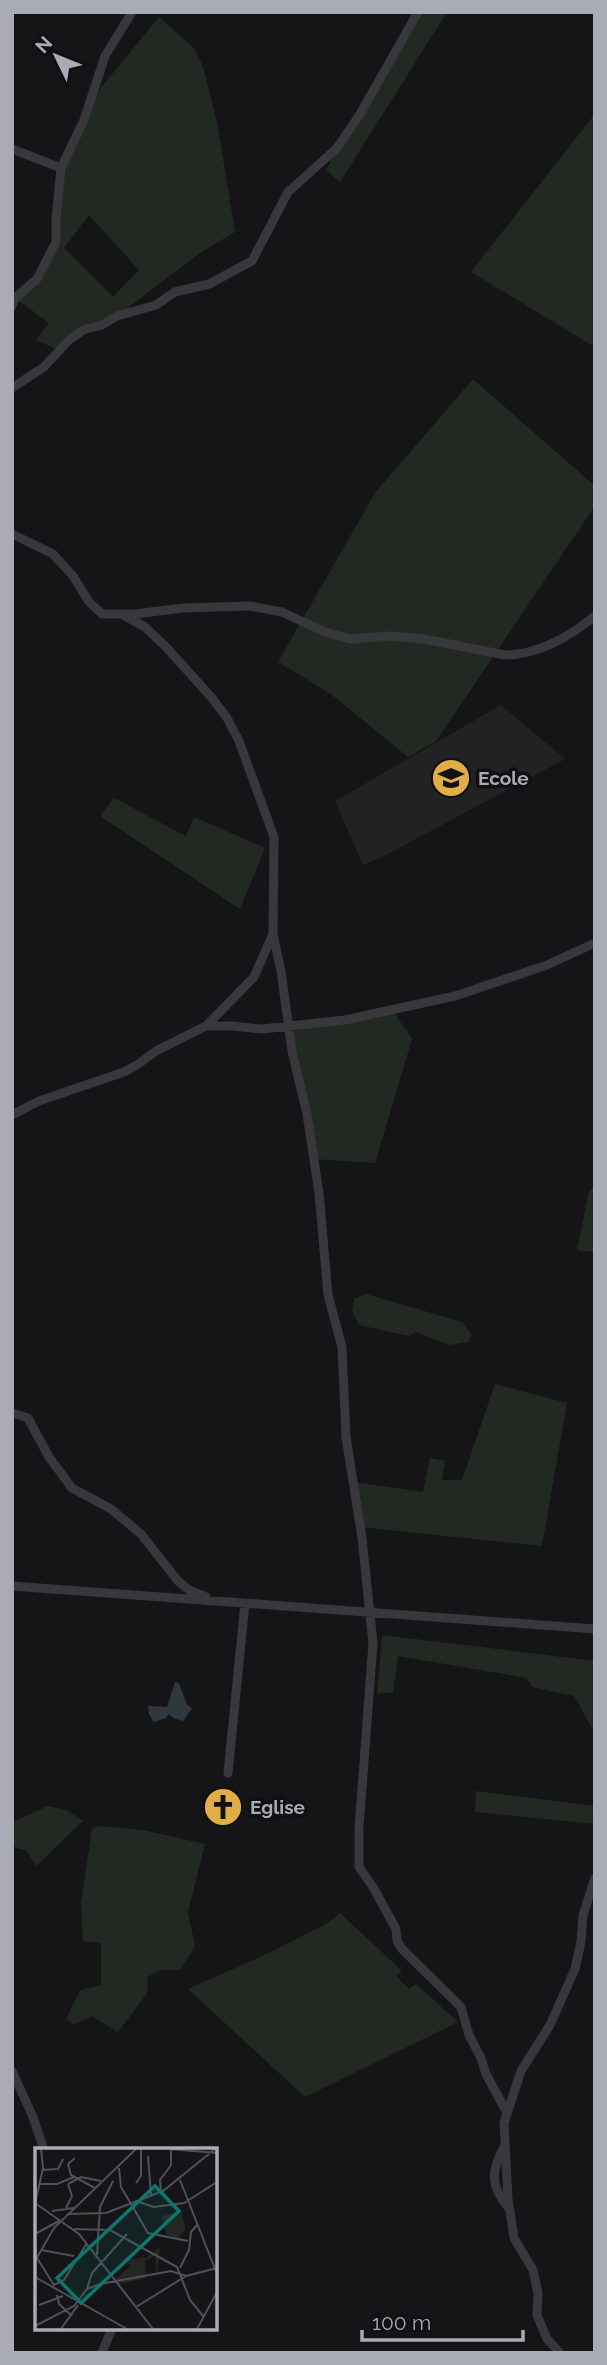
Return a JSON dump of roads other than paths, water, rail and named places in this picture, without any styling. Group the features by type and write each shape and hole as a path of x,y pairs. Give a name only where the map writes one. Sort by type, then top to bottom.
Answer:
{"street":[{"path":"12,306 15,298 37,279 56,242 61,168 84,120 105,56 132,12"},
{"path":"12,388 44,367 69,340 83,330 102,326 117,316 156,306 175,292 209,284 252,261 288,192 337,148 360,114 418,12"},
{"path":"12,149 61,168"},
{"path":"12,534 53,554 73,576 89,602 102,614 250,606 282,612 326,632 350,639 390,636 424,639 505,655 518,655 559,641 595,616"},
{"path":"121,614 145,626 212,698 227,718 239,741 274,837 273,934 281,971 287,1025 307,1114 320,1193 328,1295 342,1347 346,1437 362,1538 373,1643 359,1828 359,1867 396,1930 397,1941 402,1950 461,2007 469,2035 506,2111"},
{"path":"12,1115 39,1101 124,1072 156,1051 206,1026 254,977 273,934"},
{"path":"206,1026 262,1029 345,1020 455,996 547,965 595,943"},
{"path":"12,1413 29,1418 49,1457 72,1488 111,1509 141,1534 178,1581 189,1590 214,1600"},
{"path":"12,1586 595,1629"},
{"path":"228,1773 245,1602"},
{"path":"560,2353 547,2339 537,2315 538,2293 533,2270 514,2238 508,2199 506,2111 520,2071 550,2025 575,1969 583,1915 595,1878"},
{"path":"12,2071 43,2148"},
{"path":"102,2353 110,2330"}],"place":[{"name":"Ecole","path":"451,778"},
{"name":"Eglise","path":"223,1807"}]}
